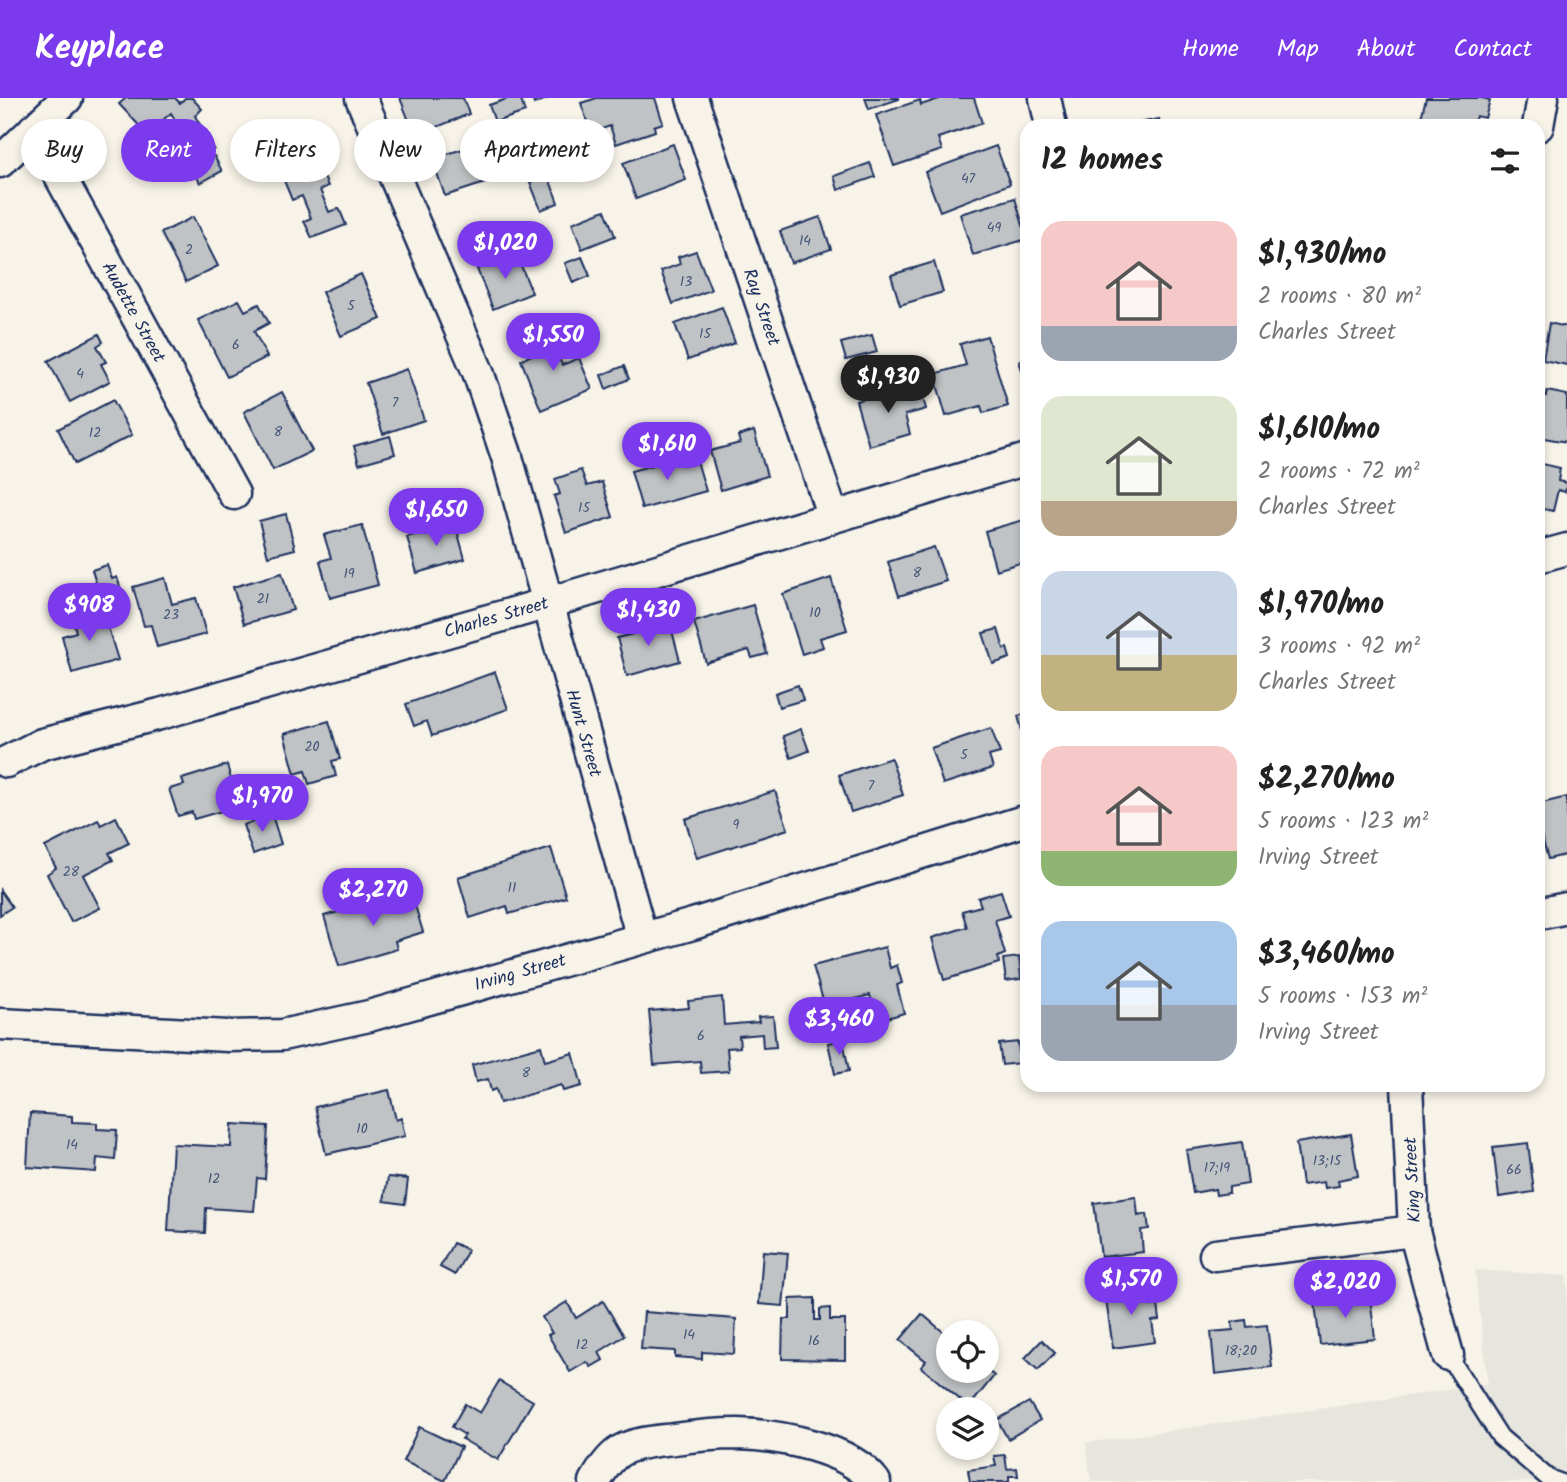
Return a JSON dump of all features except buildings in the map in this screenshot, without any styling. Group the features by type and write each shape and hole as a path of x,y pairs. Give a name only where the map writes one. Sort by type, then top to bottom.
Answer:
{"street":[{"path":"45,119 67,98"},
{"name":"Hunt Street","path":"361,98 478,372 507,457 642,938"},
{"name":"Ray Street","path":"692,98 833,517"},
{"path":"1045,98 1050,119"},
{"path":"1539,119 1543,98"},
{"path":"0,162 21,142"},
{"name":"Audette Street","path":"63,182 234,494"},
{"name":"Charles Street","path":"6,762 42,744 160,714 548,603 1020,461"},
{"path":"1545,555 1567,549"},
{"name":"Irving Street","path":"0,1024 228,1036 282,1035 369,1016 642,938 1020,822"},
{"path":"1545,913 1567,908"},
{"name":"King Street","path":"1407,1092 1414,1231 1448,1355"},
{"path":"1215,1255 1414,1231"},
{"path":"595,1482 621,1450 647,1442 739,1434 781,1439 838,1454 867,1471 876,1482"}],"lane":[{"path":"1448,1355 1500,1437 1548,1478 1559,1482"}],"shaded area":[{"path":"1475,1270 1567,1276 1567,1482 1091,1482 1086,1443 1488,1384"}]}
